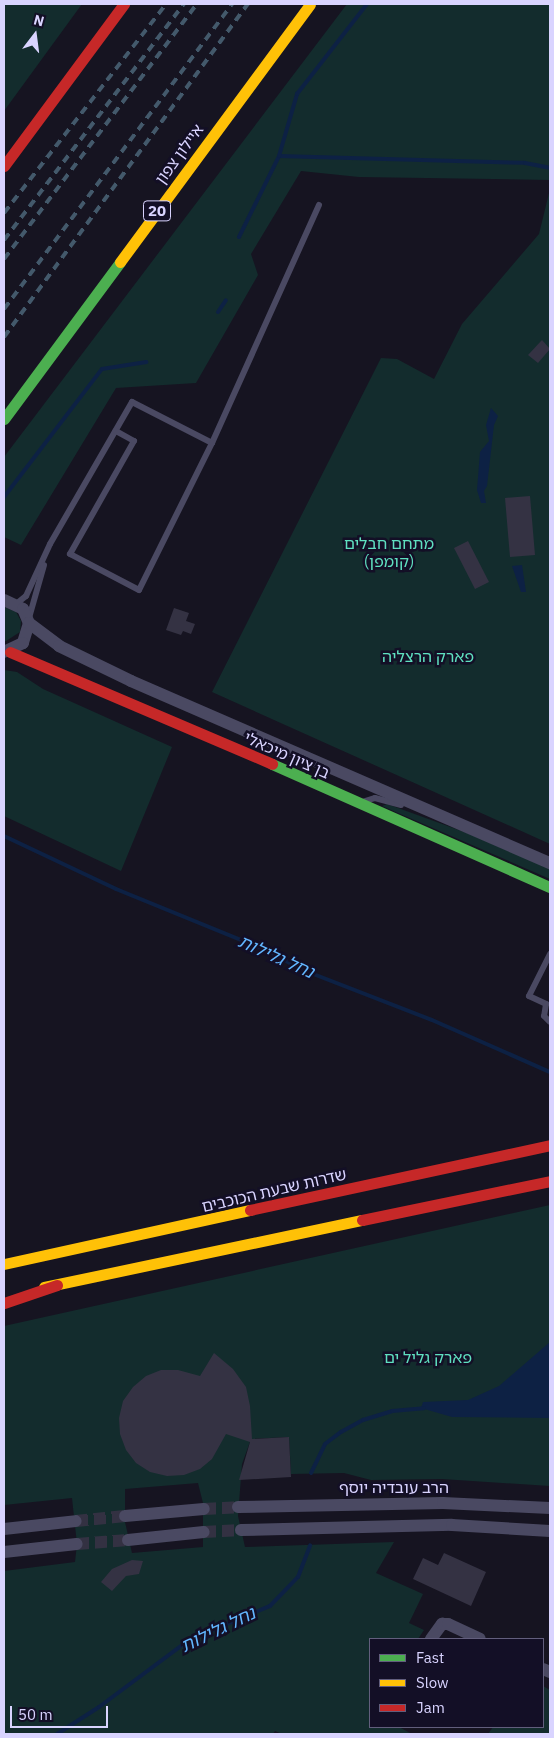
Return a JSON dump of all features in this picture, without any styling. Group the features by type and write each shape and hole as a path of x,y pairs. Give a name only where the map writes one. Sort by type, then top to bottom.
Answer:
{"main road":[{"path":"4,166 124,4"},
{"name":"איילון צפון","path":"4,420 310,4"},
{"name":"בן ציון מיכאלי","path":"7,652 52,667 358,805 550,888"},
{"name":"שדרות שבעת הכוכבים","path":"4,1264 176,1229 550,1145"},
{"path":"4,1294 57,1285 550,1181"},
{"path":"4,1303 57,1285"}],"street":[{"path":"4,600 16,604"},
{"name":"בן ציון מיכאלי","path":"16,604 29,622 74,654 458,825 550,863"},
{"path":"7,652 23,643 29,622"},
{"name":"הרב עובדיה יוסף","path":"238,1507 443,1503 550,1508"},
{"path":"125,1516 204,1509"},
{"path":"4,1529 76,1522"},
{"path":"241,1530 433,1525 550,1531"},
{"path":"128,1540 204,1532"},
{"path":"4,1552 77,1544"},
{"path":"432,1638 442,1624 448,1624 478,1638"}],"lane":[{"path":"116,431 134,441 70,554 138,590 212,443 318,205"},
{"path":"16,604 26,596 48,549 132,402 212,443"},
{"path":"29,622 48,549"},
{"path":"355,779 372,798 374,812"},
{"path":"358,805 372,798 388,800 458,825"},
{"path":"550,954 529,996 546,1004 544,1016 550,1022"}],"green space":[{"path":"4,4 82,4 4,111"},
{"path":"347,4 550,4 550,180 359,177 301,171 251,254 258,275 196,383 116,388 21,545 4,537 4,457"},
{"name":"פארק הרצליה","path":"550,189 550,844 212,692 381,358 397,359 434,379 462,324 539,234"},
{"path":"4,607 16,612 21,621 20,632 6,641 4,641"},
{"path":"4,670 17,672 43,689 172,747 121,871 4,816"},
{"path":"387,804 467,833 550,869 550,879 382,806"},
{"name":"פארק גליל ים","path":"550,1205 550,1486 442,1479 371,1480 344,1473 291,1474 289,1437 251,1439 242,1464 238,1516 245,1547 394,1542 376,1573 423,1594 409,1623 424,1630 419,1638 369,1638 369,1728 401,1728 412,1734 282,1734 275,1731 273,1734 4,1734 4,1571 75,1562 77,1544 72,1498 4,1505 4,1326","holes":["198,1483 203,1503 203,1547 132,1553 125,1522 125,1489"]},
{"path":"544,1687 550,1690 550,1734 488,1734 492,1728 544,1728"}],"water":[{"path":"491,408 498,416 494,425 487,486 484,491 486,503 481,503 477,490 480,452 489,441 486,425"},
{"path":"522,565 526,592 521,592 512,566"},
{"path":"550,1342 550,1418 452,1417 421,1408 423,1402 468,1400 499,1386"}],"building":[{"path":"542,340 550,349 538,363 528,355"},
{"path":"530,496 535,555 510,557 505,498"},
{"path":"468,541 489,582 475,589 454,548"},
{"path":"174,608 189,613 186,621 195,624 191,634 183,631 181,635 166,630"},
{"path":"214,1353 233,1369 246,1387 250,1406 252,1439 289,1437 291,1477 239,1480 250,1442 226,1434 212,1459 200,1469 184,1475 167,1476 150,1472 136,1463 126,1450 120,1434 119,1418 123,1401 133,1387 146,1376 161,1370 178,1370 200,1376"},
{"path":"444,1553 486,1572 471,1606 413,1579 423,1558 438,1565"},
{"path":"132,1560 143,1561 139,1574 126,1576 112,1591 101,1582 112,1569"}],"waterway":[{"path":"239,237 279,156 297,94 367,4"},
{"path":"279,156 525,163 550,168"},
{"path":"218,312 226,300"},
{"path":"4,497 102,369 146,362"},
{"name":"נחל גלילות","path":"4,836 116,889 270,952 303,970 432,1020 550,1072"},
{"name":"נחל גלילות","path":"311,1473 325,1444 341,1432 363,1420 392,1411 424,1408"},
{"name":"נחל גלילות","path":"57,1734 99,1707 189,1640 270,1606 298,1577 310,1545"}],"tunnel":[{"path":"204,1509 238,1507"},
{"path":"76,1521 125,1516"},
{"path":"204,1532 241,1530"},
{"path":"77,1544 128,1540"}],"railway":[{"path":"4,213 166,4"},
{"path":"4,240 184,4"},
{"path":"4,259 197,4"},
{"path":"4,309 232,4"},
{"path":"4,337 248,4"}],"traffic: fast":[{"path":"4,419 120,262"},
{"path":"272,764 550,887"}],"traffic: slow":[{"path":"120,262 310,4"},
{"path":"4,1264 250,1210"},
{"path":"44,1287 362,1220"}],"traffic: jam":[{"path":"4,166 124,4"},
{"path":"10,652 272,764"},
{"path":"250,1210 550,1145"},
{"path":"362,1220 550,1181"},
{"path":"4,1303 57,1285"}],"park label":[{"name":"מתחם חבלים (קומפן)","path":"389,552"}]}
